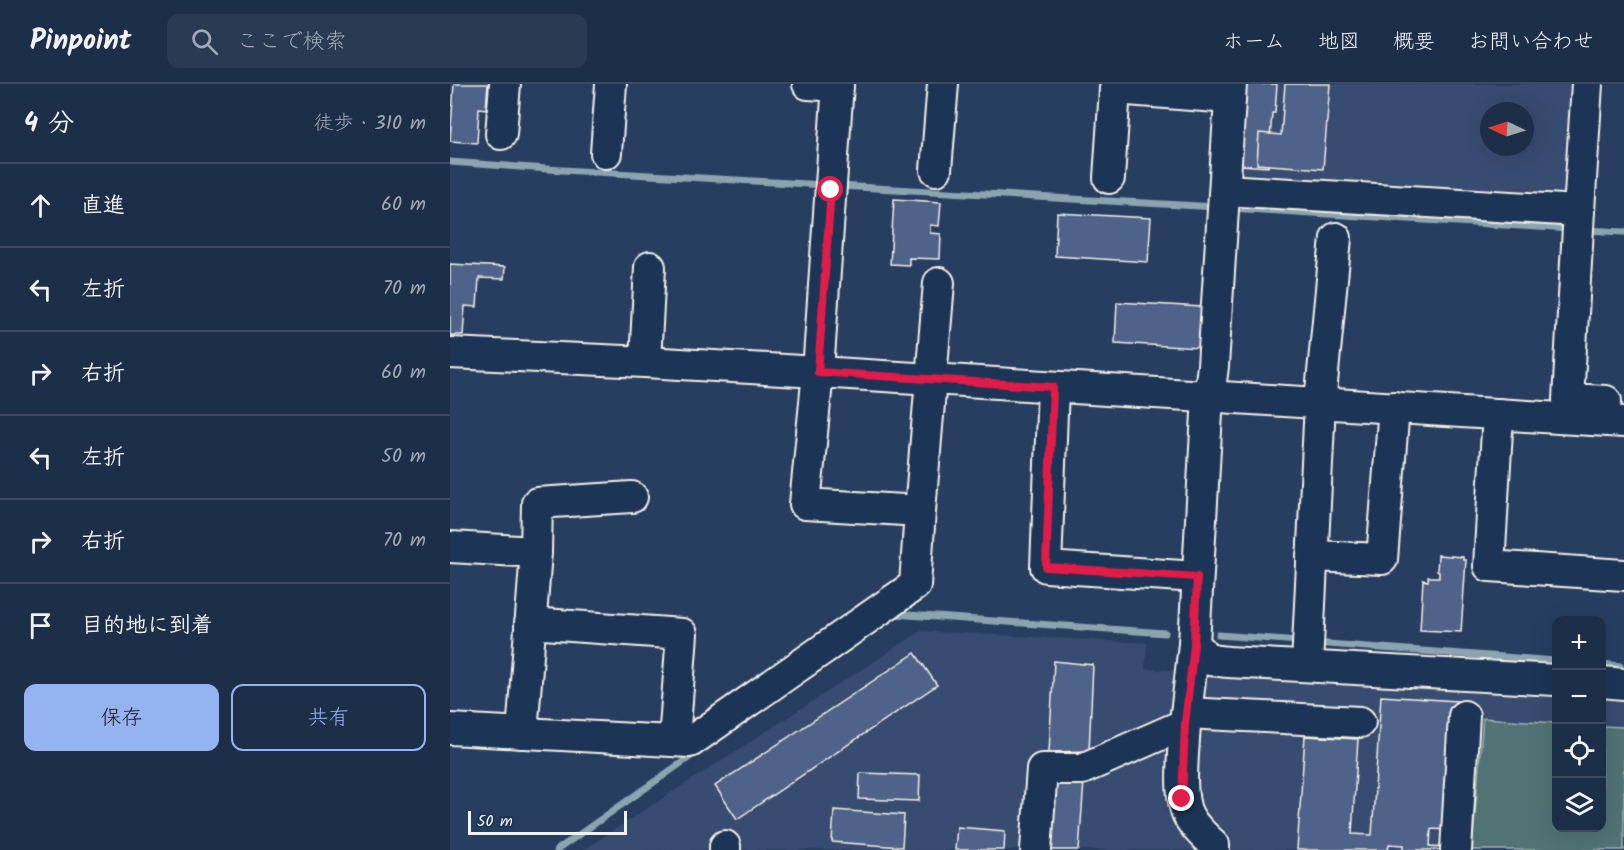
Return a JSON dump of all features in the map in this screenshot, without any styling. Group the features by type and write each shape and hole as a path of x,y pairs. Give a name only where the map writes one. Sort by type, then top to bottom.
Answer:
{"street":[{"path":"501,134 505,84"},
{"path":"606,153 611,84"},
{"path":"808,84 838,85 818,372 804,504 920,511"},
{"path":"936,170 943,84"},
{"path":"1587,84 1568,399 1624,402"},
{"path":"1109,178 1116,86 1231,91 1214,366 1207,413 1194,644 1186,719 1182,799 1188,816 1214,845 1214,850"},
{"path":"1224,201 1578,223"},
{"path":"1308,650 1320,403 1336,238"},
{"path":"645,362 650,267"},
{"path":"450,729 690,742 915,585 939,283"},
{"path":"450,353 818,372 1624,422"},
{"path":"1053,387 1046,567 1197,577"},
{"path":"1312,556 1382,559 1394,407"},
{"path":"1498,414 1489,566 1624,575"},
{"path":"522,733 536,552 537,503 632,497"},
{"path":"450,547 536,552"},
{"path":"530,623 682,634 674,741"},
{"path":"1194,644 1210,660 1308,650 1552,679"},
{"path":"1606,682 1624,684"},
{"path":"1456,850 1464,716"},
{"path":"1036,850 1041,769 1082,769 1186,719 1360,722"}],"shaded area":[{"path":"1239,84 1579,84 1572,198 1244,182 1233,171"},
{"path":"921,631 1147,643 1145,669 1552,687 1552,832 1606,832 1606,691 1624,693 1624,850 583,850"}],"green space":[{"path":"1483,718 1552,723 1552,832 1606,832 1606,726 1624,727 1624,850 1472,850"}],"building":[{"path":"454,84 488,84 486,109 479,108 477,143 450,141"},
{"path":"1239,84 1277,84 1275,113 1272,113 1268,167 1211,163 1213,128 1236,130"},
{"path":"1285,84 1330,84 1323,169 1257,164 1259,133 1281,135"},
{"path":"894,199 941,202 939,226 930,225 930,233 941,234 940,259 909,258 909,265 890,264"},
{"path":"1057,213 1151,218 1148,262 1055,256"},
{"path":"450,264 505,267 504,279 479,278 477,307 465,306 463,335 450,335"},
{"path":"1117,302 1202,307 1200,348 1115,343"},
{"path":"1438,555 1463,557 1463,560 1466,560 1461,632 1420,630 1423,580 1428,581 1428,577 1439,577"},
{"path":"915,653 937,685 737,819 715,786"},
{"path":"1054,661 1093,665 1089,751 1049,752"},
{"path":"1381,696 1457,701 1449,830 1431,829 1430,846 1450,847 1449,850 1404,850 1404,845 1389,844 1388,850 1297,850 1305,736 1358,739 1352,834 1372,835"},
{"path":"860,773 920,775 919,801 859,799"},
{"path":"1053,779 1084,781 1079,850 1048,850"},
{"path":"834,810 904,815 902,847 832,842"},
{"path":"957,827 1005,831 1004,850 955,850"}],"waterway":[{"path":"450,162 825,185"},
{"path":"839,186 1217,207"},
{"path":"1231,208 1571,229"},
{"path":"1585,230 1624,232"},
{"path":"893,615 1165,633"},
{"path":"1219,635 1300,641"},
{"path":"1314,643 1552,661"},
{"path":"1606,664 1620,666"},
{"path":"557,850 697,752"}],"route":[{"path":"831,190 818,372 1053,387 1046,567 1197,577 1194,644 1185,724 1182,799"}]}
